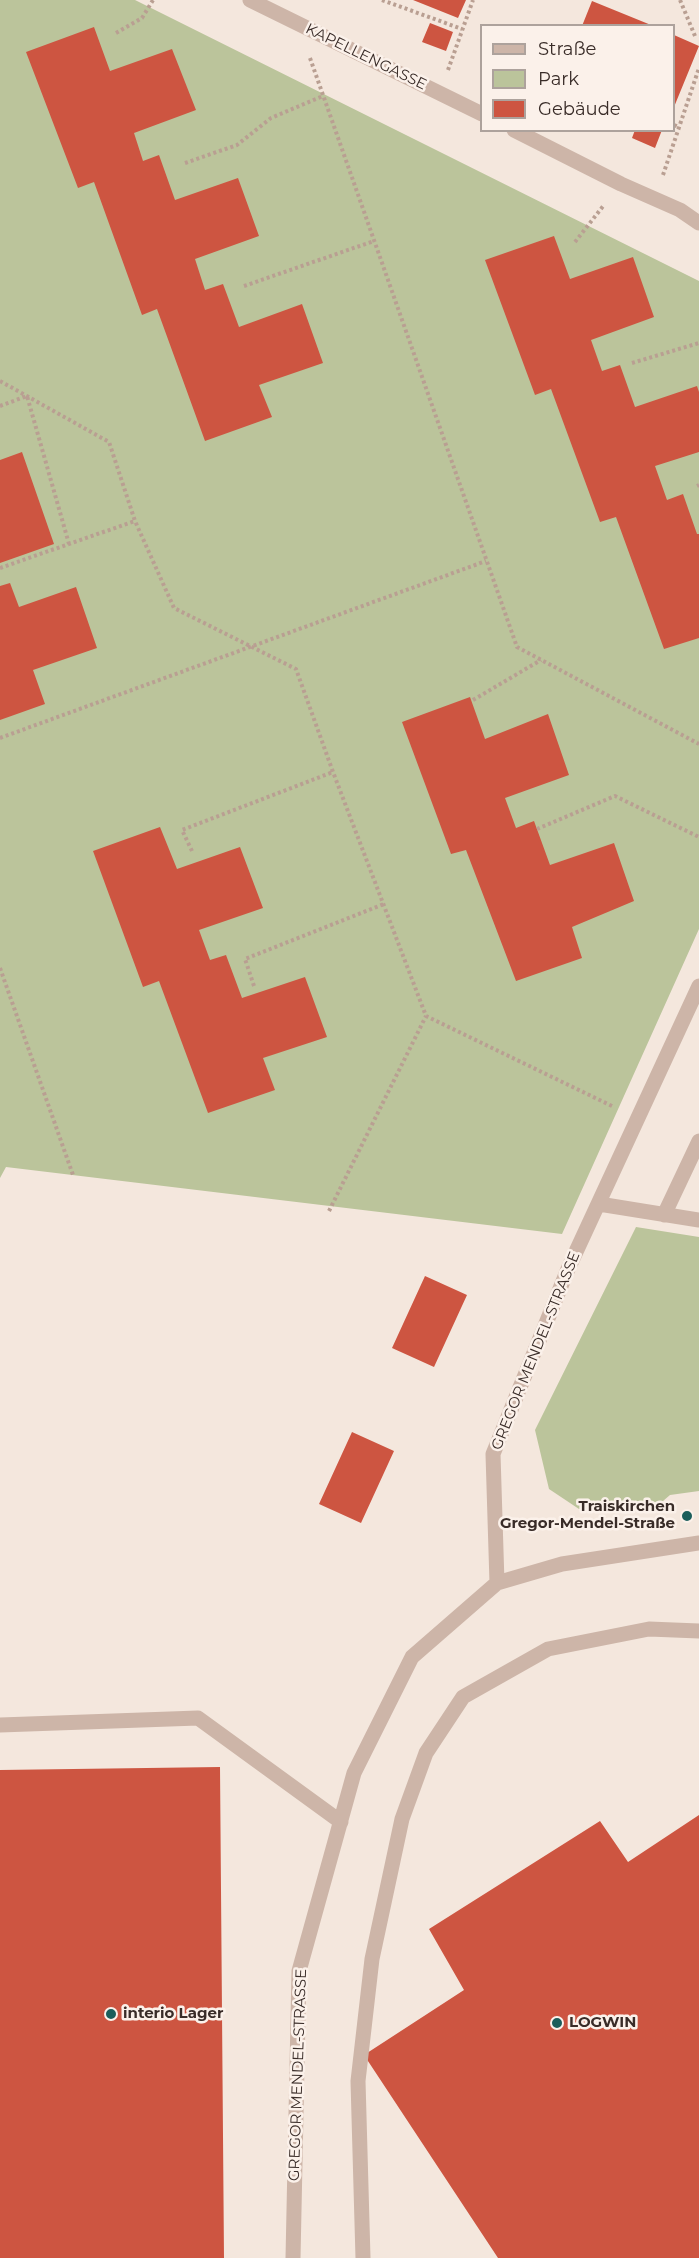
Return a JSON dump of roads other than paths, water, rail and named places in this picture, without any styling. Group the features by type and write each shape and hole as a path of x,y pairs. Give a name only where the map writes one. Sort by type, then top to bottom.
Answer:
{"street":[{"name":"KAPELLENGASSE","path":"250,0 480,113"},
{"path":"518,132 621,184 680,210 699,223"},
{"name":"GREGOR MENDEL-STRASSE","path":"293,2258 299,1971 354,1773 412,1657 497,1583 493,1455 568,1269 699,986"},
{"path":"664,1215 699,1141"},
{"path":"599,1204 699,1220"},
{"path":"497,1583 562,1564 699,1543"},
{"path":"363,2258 358,2081 372,1959 402,1819 426,1753 463,1697 548,1649 649,1629 699,1630"},
{"path":"0,1725 198,1718 341,1822"}],"place":[{"name":"Traiskirchen Gregor-Mendel-Straße","path":"687,1516"},
{"name":"interio Lager","path":"111,2014"},
{"name":"LOGWIN","path":"557,2023"}]}
